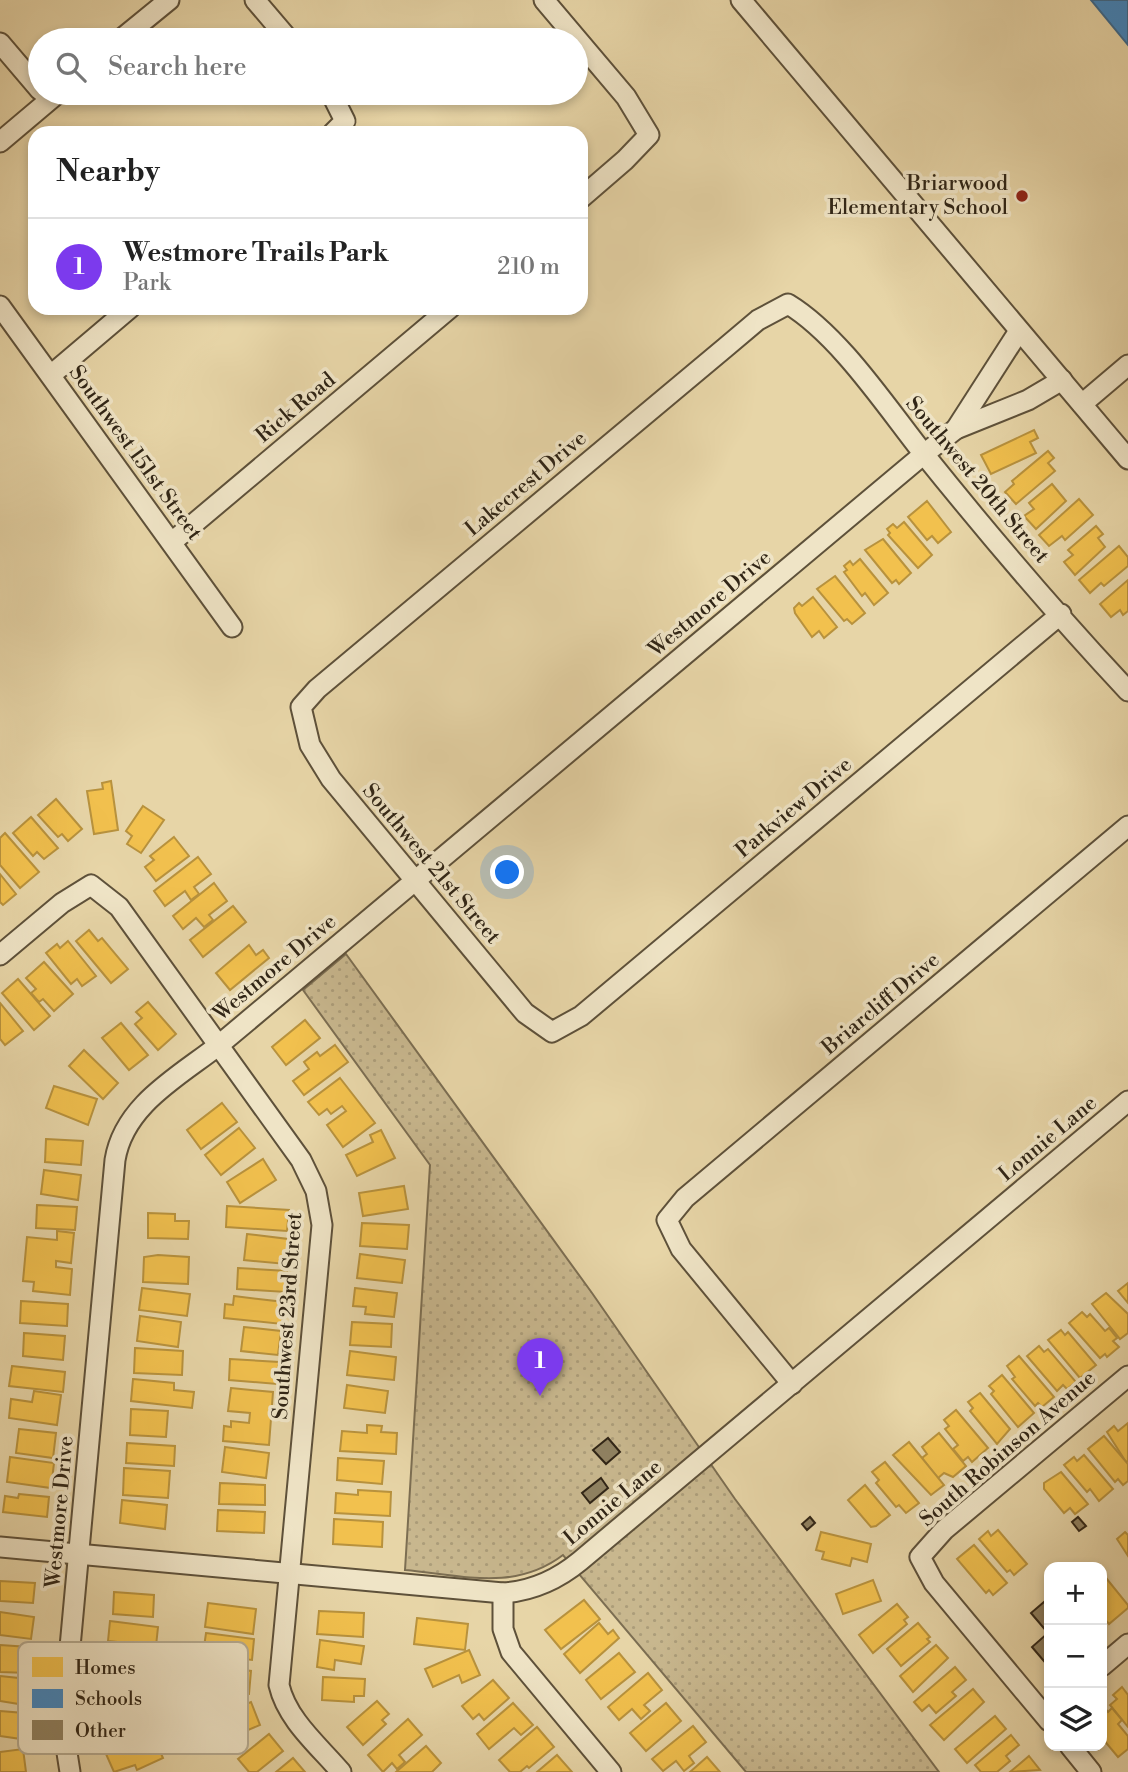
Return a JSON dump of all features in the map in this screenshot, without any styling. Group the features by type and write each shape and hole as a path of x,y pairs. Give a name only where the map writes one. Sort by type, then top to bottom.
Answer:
{"street":[{"path":"135,28 169,0"},
{"path":"255,0 279,28"},
{"path":"544,0 568,28"},
{"path":"741,0 1128,459"},
{"path":"0,43 28,73"},
{"path":"588,52 626,97 649,135 588,192"},
{"path":"0,142 36,105"},
{"path":"334,105 339,126"},
{"name":"Southwest 20th Street","path":"788,304 813,320 924,454 1128,691"},
{"name":"Lakecrest Drive","path":"300,707 317,689 726,346 758,320 788,304"},
{"name":"Southwest 151st Street","path":"0,306 232,627"},
{"path":"51,375 122,315"},
{"name":"Rick Road","path":"172,542 442,315"},
{"name":"Westmore Drive","path":"956,429 1019,331"},
{"path":"1082,404 1128,365"},
{"name":"Westmore Drive","path":"72,1642 118,1140 127,1122 144,1104 219,1045 924,454 956,429 1028,400 1062,380"},
{"name":"Parkview Drive","path":"552,1032 581,1016 1061,614"},
{"name":"Southwest 21st Street","path":"300,707 310,745 331,779 525,1013 552,1032"},
{"name":"Briarcliff Drive","path":"792,1384 681,1249 667,1220 685,1198 1128,826"},
{"name":"Southwest 23rd Street","path":"0,955 62,903 91,885 119,907 301,1160 316,1191 322,1225 279,1665 282,1694 296,1719 341,1772"},
{"name":"Lonnie Lane","path":"0,1547 503,1593 535,1587 566,1572 1128,1101"},
{"name":"South Robinson Avenue","path":"1044,1712 934,1583 920,1557 944,1530 1128,1376"},
{"path":"503,1593 503,1629 510,1652 611,1772"},
{"path":"1107,1662 1128,1644"},
{"path":"1074,1751 1091,1772"},
{"name":"Westmore Drive","path":"67,1754 70,1772"}],"shaded area":[{"path":"346,954 592,1293 735,1499 939,1772 746,1772 563,1555 526,1574 507,1577 467,1577 405,1570 430,1165 303,990"}],"building: Homes":[{"path":"1034,430 1038,438 1030,442 1036,453 991,474 981,455"},
{"path":"1048,451 1054,458 1048,463 1055,471 1016,504 1005,492 1014,484 1012,481"},
{"path":"1052,484 1066,501 1036,529 1024,516 1034,509 1029,503"},
{"path":"1079,499 1093,515 1065,540 1062,536 1049,546 1039,535"},
{"path":"927,501 951,532 938,543 932,536 927,540 908,517"},
{"path":"904,522 932,555 918,568 888,535 890,533 887,529 893,524 897,528"},
{"path":"1096,526 1103,534 1098,538 1105,547 1075,575 1064,562 1073,555 1068,550"},
{"path":"883,539 911,573 899,584 896,580 892,583 865,550"},
{"path":"1119,546 1128,557 1128,566 1104,586 1101,583 1090,593 1079,580"},
{"path":"860,559 888,593 874,605 865,593 862,596 844,572 847,570 844,566 850,561 853,565"},
{"path":"835,576 865,613 852,624 847,619 844,621 817,589"},
{"path":"1128,580 1128,611 1123,615 1120,610 1111,617 1100,604"},
{"path":"813,597 837,627 824,638 819,631 812,637 795,613 794,608 799,603 802,606"},
{"path":"111,781 118,830 94,834 87,791 103,789 102,783"},
{"path":"56,799 82,829 68,841 62,834 58,837 38,815"},
{"path":"143,806 164,820 141,853 127,844 132,836 126,831"},
{"path":"31,817 58,848 44,859 37,852 33,856 13,833"},
{"path":"5,833 39,872 20,888 0,865 0,838"},
{"path":"174,837 189,856 156,881 145,867 154,860 150,856"},
{"path":"198,857 211,874 194,887 199,894 191,900 185,891 165,906 154,891"},
{"path":"0,874 16,894 3,905 0,902"},
{"path":"214,883 227,901 209,915 213,920 204,927 196,918 183,929 173,916"},
{"path":"233,906 246,922 203,957 190,940"},
{"path":"89,930 98,941 102,938 128,969 111,983 76,941"},
{"path":"68,941 96,976 82,986 77,979 71,984 46,953 57,944 60,948"},
{"path":"249,945 256,955 263,950 269,958 230,990 216,973"},
{"path":"44,962 73,994 54,1011 43,999 39,1002 31,993 36,989 26,978"},
{"path":"18,979 50,1016 34,1030 2,993"},
{"path":"148,1002 176,1034 158,1050 135,1024 142,1018 136,1012"},
{"path":"0,1003 23,1031 5,1045 0,1039"},
{"path":"305,1020 320,1038 286,1065 272,1047"},
{"path":"121,1023 148,1055 129,1070 102,1038"},
{"path":"335,1045 348,1062 304,1095 293,1081 309,1069 304,1062 317,1052 320,1056"},
{"path":"84,1050 118,1083 103,1099 69,1066"},
{"path":"340,1078 375,1123 343,1147 327,1125 346,1111 342,1106 331,1114 327,1109 319,1115 308,1102"},
{"path":"54,1086 97,1099 88,1125 46,1108"},
{"path":"222,1103 237,1122 201,1149 187,1130"},
{"path":"239,1128 255,1148 221,1175 205,1155"},
{"path":"381,1130 395,1158 357,1176 346,1155 373,1142 370,1135"},
{"path":"46,1139 83,1141 81,1165 45,1162"},
{"path":"263,1159 276,1180 240,1203 227,1182"},
{"path":"44,1170 81,1175 78,1200 41,1194"},
{"path":"404,1186 408,1209 363,1216 359,1193"},
{"path":"37,1205 77,1207 75,1230 36,1228"},
{"path":"227,1206 289,1210 287,1231 226,1227"},
{"path":"148,1213 175,1214 175,1221 189,1221 188,1239 148,1238"},
{"path":"362,1223 409,1225 407,1249 360,1246"},
{"path":"57,1231 74,1233 71,1263 56,1261 56,1267 72,1269 70,1295 33,1291 34,1282 23,1281 27,1237 57,1240"},
{"path":"247,1234 288,1239 286,1264 244,1260"},
{"path":"360,1254 405,1260 402,1283 357,1278"},
{"path":"144,1257 189,1257 188,1284 143,1282"},
{"path":"238,1268 287,1271 286,1292 237,1289"},
{"path":"1128,1283 1128,1303 1118,1291"},
{"path":"142,1288 190,1294 187,1316 139,1310"},
{"path":"355,1288 397,1293 394,1317 365,1314 366,1307 353,1306"},
{"path":"1106,1293 1128,1314 1128,1333 1120,1339 1092,1304"},
{"path":"234,1296 284,1302 282,1324 224,1318 225,1304 233,1305"},
{"path":"21,1301 68,1304 67,1326 20,1323"},
{"path":"1082,1312 1087,1317 1090,1314 1105,1331 1109,1328 1117,1338 1113,1341 1119,1347 1107,1357 1105,1354 1100,1358 1069,1323"},
{"path":"140,1316 181,1322 178,1347 137,1341"},
{"path":"352,1322 392,1324 391,1347 350,1345"},
{"path":"244,1327 281,1331 278,1355 241,1351"},
{"path":"1061,1330 1065,1335 1068,1332 1096,1365 1080,1378 1048,1340"},
{"path":"24,1333 65,1336 63,1360 23,1356"},
{"path":"1039,1346 1044,1352 1048,1349 1076,1382 1067,1389 1063,1385 1057,1391 1027,1356"},
{"path":"135,1348 183,1351 182,1375 134,1373"},
{"path":"350,1351 396,1357 394,1380 347,1375"},
{"path":"1019,1356 1054,1397 1042,1407 1038,1403 1035,1406 1012,1379 1015,1377 1007,1366"},
{"path":"230,1359 279,1362 277,1384 229,1380"},
{"path":"12,1366 65,1372 63,1392 9,1386"},
{"path":"1002,1375 1034,1413 1018,1427 991,1394 994,1391 989,1386"},
{"path":"133,1379 174,1383 174,1390 194,1392 192,1408 131,1401"},
{"path":"347,1385 388,1391 385,1413 344,1408"},
{"path":"231,1388 273,1392 269,1445 223,1441 224,1426 231,1427 231,1421 249,1423 250,1413 228,1411"},
{"path":"34,1391 61,1395 57,1425 9,1418 11,1399 32,1402"},
{"path":"980,1393 1010,1429 997,1444 970,1411 973,1408 968,1402"},
{"path":"131,1409 168,1411 166,1437 130,1435"},
{"path":"956,1410 988,1448 972,1462 968,1457 963,1461 953,1449 958,1445 945,1429 949,1426 944,1420"},
{"path":"1128,1423 1126,1462 1107,1432 1114,1426 1118,1431"},
{"path":"367,1425 382,1426 381,1432 397,1433 396,1454 340,1451 342,1431 367,1433"},
{"path":"19,1429 56,1433 53,1458 16,1453"},
{"path":"939,1433 966,1466 953,1477 944,1473 938,1478 922,1458 927,1454 922,1447"},
{"path":"1104,1436 1128,1464 1128,1481 1123,1485 1118,1479 1115,1482 1088,1449"},
{"path":"909,1442 944,1485 931,1495 893,1455"},
{"path":"127,1443 175,1446 174,1466 126,1463"},
{"path":"225,1447 269,1453 266,1478 222,1472"},
{"path":"1084,1455 1113,1489 1099,1501 1090,1489 1087,1492 1064,1465 1074,1457 1077,1461"},
{"path":"10,1457 54,1463 51,1488 7,1482"},
{"path":"338,1458 384,1461 382,1484 337,1480"},
{"path":"885,1462 919,1503 906,1513 899,1505 896,1507 876,1483 879,1480 872,1472"},
{"path":"124,1468 170,1471 168,1498 123,1495"},
{"path":"1061,1472 1088,1504 1075,1514 1070,1508 1064,1513 1044,1489 1044,1483"},
{"path":"220,1483 265,1485 265,1505 219,1504"},
{"path":"865,1485 890,1515 876,1526 871,1527 848,1500"},
{"path":"358,1490 391,1492 390,1516 335,1513 336,1493 358,1495"},
{"path":"19,1494 49,1497 47,1517 3,1512 5,1496 18,1498"},
{"path":"122,1500 167,1505 165,1529 120,1523"},
{"path":"218,1510 265,1512 264,1533 217,1531"},
{"path":"334,1519 383,1522 382,1547 333,1544"},
{"path":"998,1530 1027,1564 1014,1575 1010,1570 1007,1572 979,1539 988,1531 991,1536"},
{"path":"821,1532 871,1544 867,1562 852,1558 850,1566 822,1559 824,1552 816,1550"},
{"path":"1125,1532 1128,1535 1128,1556 1117,1539"},
{"path":"974,1545 1007,1583 993,1595 989,1590 986,1593 957,1559"},
{"path":"1107,1579 1128,1605 1128,1608 1109,1624"},
{"path":"873,1580 881,1601 843,1614 836,1594"},
{"path":"0,1581 35,1583 33,1603 0,1601"},
{"path":"114,1592 154,1595 153,1617 113,1614"},
{"path":"584,1600 600,1619 561,1649 545,1630"},
{"path":"208,1603 256,1609 253,1634 205,1627"},
{"path":"897,1604 908,1617 904,1620 907,1624 873,1653 859,1635"},
{"path":"319,1611 364,1613 363,1637 317,1634"},
{"path":"0,1612 34,1617 31,1639 0,1635"},
{"path":"417,1618 468,1624 465,1650 414,1644"},
{"path":"110,1621 158,1627 156,1642 108,1641"},
{"path":"599,1623 608,1634 613,1630 619,1638 580,1673 564,1654"},
{"path":"918,1623 930,1637 927,1639 930,1642 901,1666 887,1649"},
{"path":"206,1633 254,1639 252,1660 248,1660 248,1642 205,1642"},
{"path":"320,1640 364,1646 361,1664 335,1660 334,1670 317,1667"},
{"path":"0,1645 18,1646 18,1673 0,1672"},
{"path":"936,1645 948,1658 913,1692 900,1676"},
{"path":"469,1650 480,1675 462,1683 459,1675 433,1687 425,1669"},
{"path":"619,1653 635,1672 601,1699 586,1680"},
{"path":"955,1667 966,1680 952,1692 956,1696 936,1713 929,1705 922,1711 914,1702"},
{"path":"248,1671 251,1671 248,1694"},
{"path":"648,1673 662,1690 644,1705 650,1711 641,1719 632,1709 619,1720 608,1707"},
{"path":"0,1676 18,1678 18,1704 0,1701"},
{"path":"323,1677 365,1679 364,1696 354,1696 354,1702 322,1700"},
{"path":"493,1680 509,1698 484,1720 479,1714 473,1719 462,1706"},
{"path":"1122,1687 1128,1695 1128,1727 1110,1705 1117,1699 1113,1695"},
{"path":"973,1689 984,1702 944,1740 930,1725"},
{"path":"377,1701 389,1714 382,1720 386,1724 363,1745 347,1727"},
{"path":"251,1702 260,1725 248,1730 248,1703"},
{"path":"513,1703 533,1725 521,1735 514,1728 489,1749 477,1734"},
{"path":"666,1703 681,1721 646,1751 630,1733"},
{"path":"1112,1708 1122,1720 1118,1724 1128,1736 1128,1749 1118,1757 1107,1744 1107,1711"},
{"path":"0,1711 18,1712 18,1739 0,1736"},
{"path":"995,1716 1006,1729 967,1763 955,1749"},
{"path":"408,1719 422,1735 399,1755 405,1762 397,1769 392,1763 383,1772 368,1755"},
{"path":"693,1726 706,1742 689,1756 694,1763 684,1771 676,1761 663,1771 652,1759"},
{"path":"537,1727 554,1747 529,1768 527,1766 520,1772 510,1772 499,1760"},
{"path":"269,1734 283,1751 257,1772 249,1772 238,1759 248,1754 248,1751"},
{"path":"1011,1735 1019,1745 1006,1756 1010,1761 997,1772 981,1772 975,1765"},
{"path":"426,1746 441,1763 432,1772 396,1772"},
{"path":"18,1750 18,1754 24,1754 26,1772 0,1772 0,1752"},
{"path":"106,1754 161,1754 163,1758 137,1770 135,1765 114,1772"},
{"path":"557,1755 572,1772 537,1772"},
{"path":"1029,1756 1040,1770 1010,1772"},
{"path":"707,1757 720,1772 690,1772"},
{"path":"293,1758 305,1772 276,1772"}],"building: Schools":[{"path":"1091,0 1128,0 1128,45"}],"building: Other":[{"path":"608,1438 620,1452 606,1464 593,1450"},
{"path":"601,1478 608,1488 590,1503 582,1493"},
{"path":"810,1517 815,1523 807,1530 802,1524"},
{"path":"1078,1517 1086,1526 1079,1531 1072,1522"},
{"path":"1044,1602 1044,1628 1031,1613"},
{"path":"1044,1636 1044,1661 1032,1647"}],"place":[{"name":"Briarwood Elementary School","path":"1022,196"},
{"name":"Westmore Trails Park","path":"540,1396"}]}
